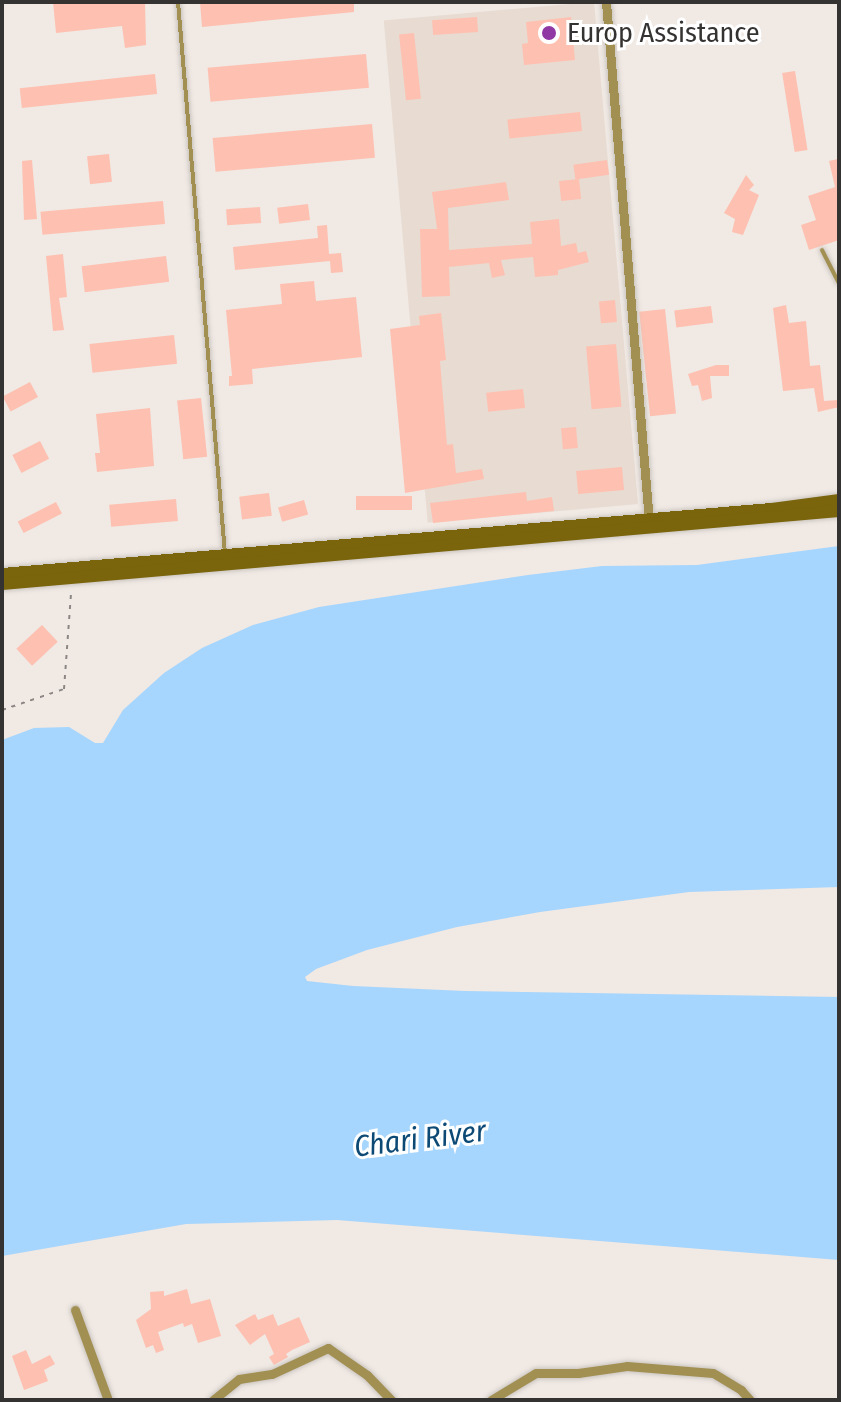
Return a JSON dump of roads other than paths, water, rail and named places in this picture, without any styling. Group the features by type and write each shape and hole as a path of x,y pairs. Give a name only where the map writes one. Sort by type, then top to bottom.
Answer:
{"main road":[{"path":"649,524 839,500"},
{"path":"2,574 839,511"},
{"path":"2,584 225,559"}],"street":[{"path":"606,2 649,524"},
{"path":"75,1310 108,1400"},
{"path":"213,1400 229,1384 272,1374 328,1348 367,1375 391,1400"},
{"path":"491,1400 536,1373 578,1373 627,1366 713,1373 741,1390 750,1400"}],"lane":[{"path":"178,2 225,559"},
{"path":"822,250 839,283"}],"water":[{"name":"Chari River","path":"839,546 839,887 689,892 540,912 457,927 367,950 316,969 305,977 307,981 353,986 465,991 839,997 839,1260 337,1220 186,1224 2,1256 2,740 34,728 69,727 95,743 103,743 123,710 164,673 202,648 253,625 319,607 602,566 697,565"}],"place":[{"name":"Europ Assistance","path":"549,33"}]}
